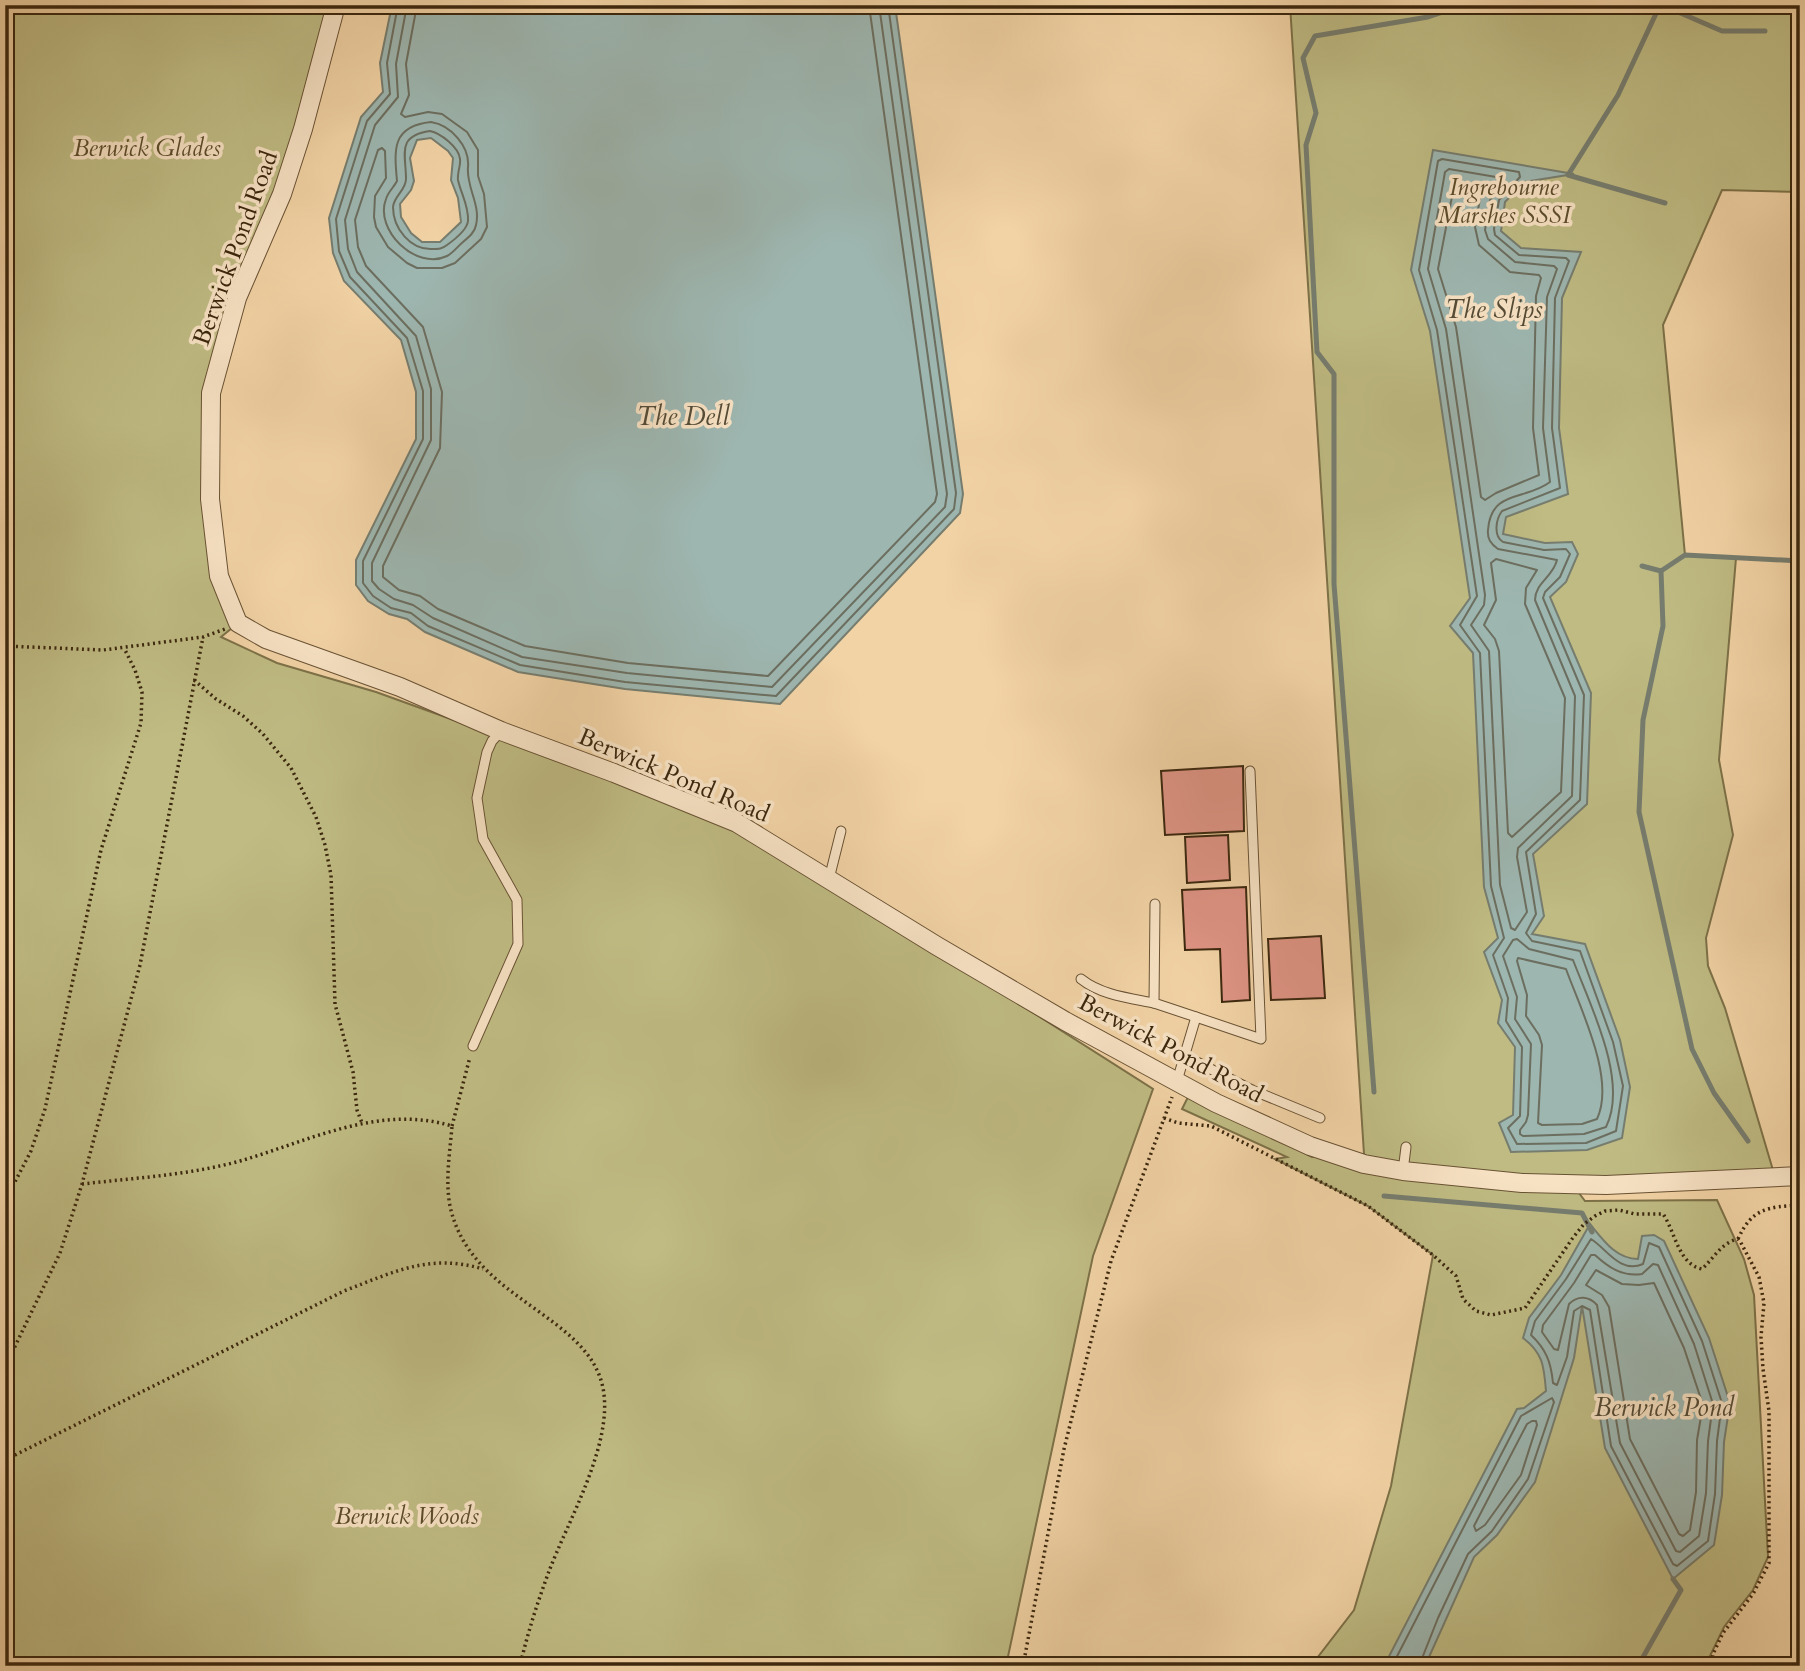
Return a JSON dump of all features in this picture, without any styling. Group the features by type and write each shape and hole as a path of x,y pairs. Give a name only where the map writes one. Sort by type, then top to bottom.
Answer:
{"street":[{"name":"Berwick Pond Road","path":"336,5 303,129 282,194 237,299 211,393 210,499 219,576 238,623 266,639 400,687 501,731 614,773 737,824 1066,1021 1216,1103 1310,1146 1364,1164 1403,1171 1522,1183 1605,1185 1800,1176"}],"lane":[{"path":"473,1046 518,944 517,900 483,839 477,798 487,752 501,731"},
{"path":"1081,979 1107,993 1154,1003 1261,1039 1250,771"},
{"path":"828,879 841,831"},
{"path":"1154,1003 1155,904"},
{"path":"1177,1081 1196,1017"},
{"path":"1185,1056 1252,1090 1321,1118"},
{"path":"1403,1171 1406,1147"}],"path":[{"path":"5,646 103,650 203,636 140,965 82,1184 60,1254 5,1367"},
{"path":"5,1201 31,1151 45,1109 101,850 141,723 142,692 124,648"},
{"path":"194,680 263,734 291,768 316,817 331,875 331,945 335,1004 354,1072 357,1110 362,1123"},
{"path":"473,1046 452,1126 448,1175 449,1203 454,1220 463,1241 496,1281 572,1336 591,1362 603,1388 602,1429 594,1460 548,1575 520,1666"},
{"path":"1023,1666 1064,1449 1111,1261 1177,1081"},
{"path":"1164,1118 1178,1123 1211,1126 1368,1206 1433,1255 1456,1276 1463,1299 1476,1311 1491,1315 1525,1308 1584,1224 1605,1211 1663,1214 1677,1247 1696,1268 1702,1269 1719,1248 1738,1239 1745,1223 1759,1212 1800,1205"},
{"path":"82,1184 162,1175 239,1161 303,1139 362,1123 403,1119 434,1121 452,1126"},
{"path":"1711,1666 1713,1654 1723,1633 1753,1594 1769,1563 1769,1411 1761,1338 1764,1303 1759,1277 1738,1239"},
{"path":"5,1460 344,1291 402,1269 436,1261 467,1264 484,1269"}],"green space":[{"path":"5,5 336,5 211,393 210,499 238,623 221,637 277,663 376,692 509,740 614,773 761,844 850,896 1153,1089 1093,1256 1006,1666 5,1666"},
{"name":"Ingrebourne Marshes SSSI","path":"1290,5 1800,5 1800,192 1722,190 1663,325 1685,555 1736,558 1719,760 1733,835 1706,938 1708,966 1725,1008 1775,1177 1573,1185 1585,1201 1717,1200 1744,1259 1754,1295 1768,1557 1753,1590 1724,1627 1708,1660 1708,1666 1311,1666 1354,1610 1391,1486 1433,1255 1368,1206 1275,1159 1287,1157 1182,1109 1189,1095 1312,1157 1364,1154"}],"water":[{"name":"The Dell","path":"392,5 895,5 963,494 960,513 780,704 625,689 518,672 425,632 407,619 389,614 368,601 356,585 356,560 416,439 416,392 401,340 344,281 333,253 329,218 361,117 383,92 380,63","holes":["431,138 453,158 451,180 458,198 461,222 440,242 422,242 411,233 401,217 400,204 411,190 414,181 410,158 417,140"]},
{"name":"The Slips","path":"1433,150 1574,174 1524,182 1505,202 1501,231 1521,248 1581,252 1562,298 1559,428 1568,494 1506,517 1503,534 1545,543 1572,542 1578,554 1566,582 1550,597 1591,693 1587,804 1533,854 1544,916 1532,934 1585,944 1620,1040 1630,1087 1622,1138 1587,1150 1511,1152 1499,1123 1513,1115 1515,1047 1498,1023 1502,1000 1484,952 1498,938 1484,887 1473,653 1450,626 1470,598 1430,331 1411,270"},
{"name":"Berwick Pond","path":"1590,1224 1611,1248 1630,1258 1638,1259 1642,1236 1654,1235 1664,1241 1709,1338 1730,1403 1724,1442 1722,1495 1714,1545 1673,1579 1605,1448 1582,1306 1574,1358 1535,1482 1497,1535 1474,1557 1425,1666 1384,1666 1517,1409 1524,1408 1546,1391 1539,1355 1523,1338 1529,1318 1561,1275"}],"building":[{"path":"1243,766 1244,831 1165,835 1161,771"},
{"path":"1228,835 1230,880 1187,883 1185,837"},
{"path":"1246,887 1250,1000 1222,1002 1220,949 1185,950 1182,890"},
{"path":"1321,936 1325,998 1271,1000 1268,939"}],"waterway":[{"path":"1374,1092 1334,584 1334,374 1317,352 1306,145 1316,113 1303,58 1315,36 1428,17 1464,5"},
{"path":"1660,5 1618,95 1568,175 1665,203"},
{"path":"1662,5 1722,31 1765,31"},
{"path":"1642,566 1661,571 1685,555 1800,561"},
{"path":"1661,571 1663,626 1643,720 1639,812 1692,1049 1714,1093 1748,1141"},
{"path":"1384,1196 1582,1213 1592,1232"},
{"path":"1638,1666 1681,1590 1673,1579"}],"park label":[{"name":"Berwick Glades","path":"147,148"},
{"name":"Berwick Woods","path":"407,1516"}]}
